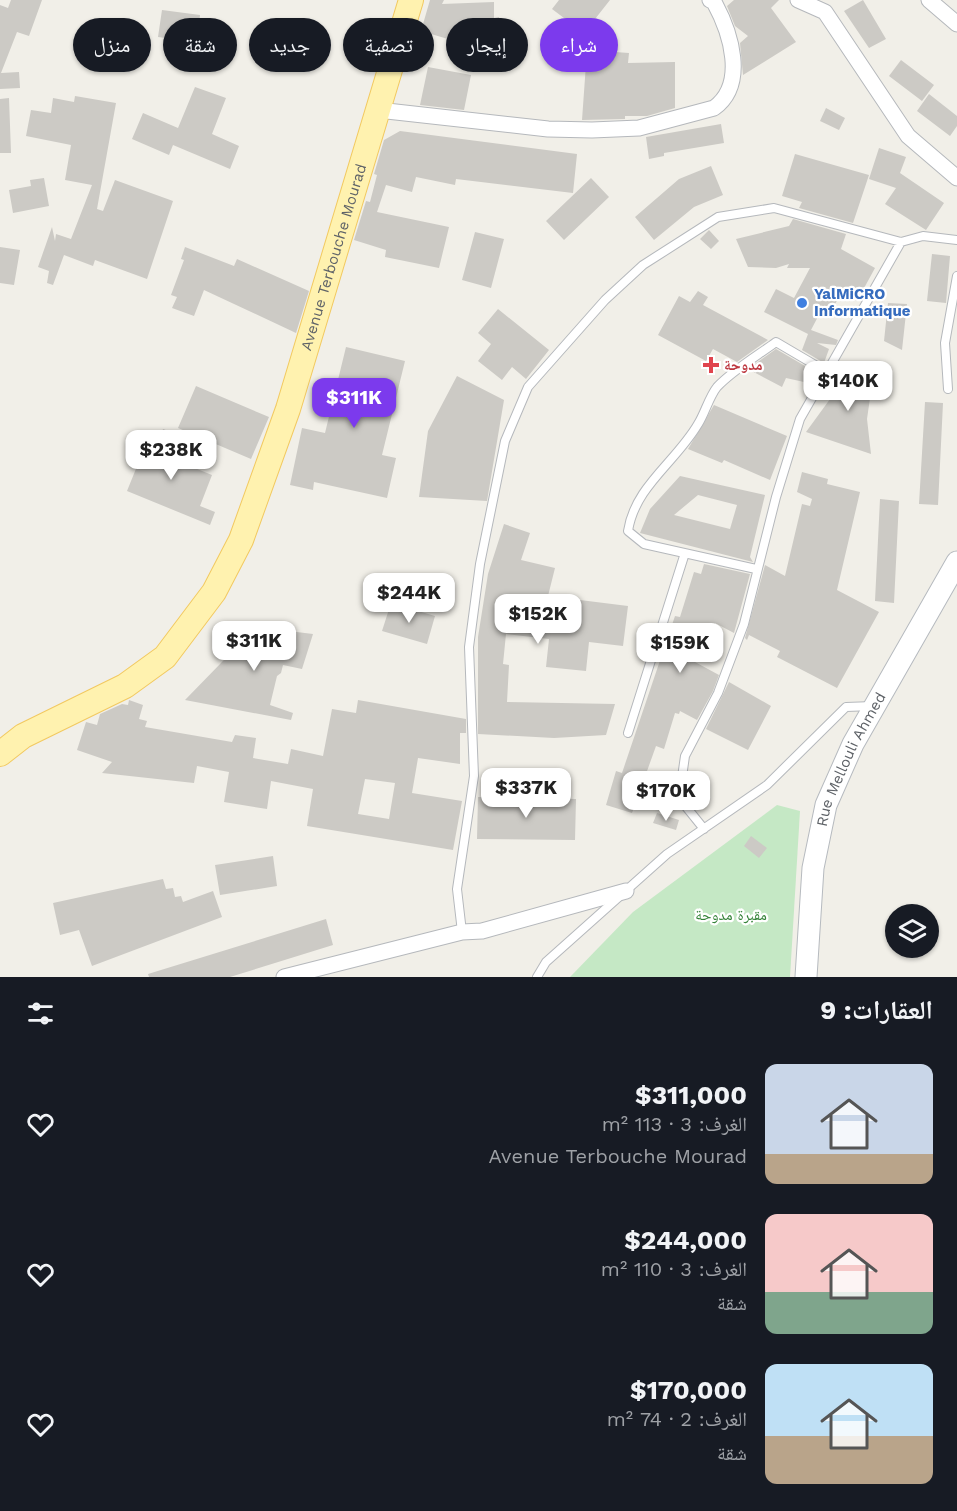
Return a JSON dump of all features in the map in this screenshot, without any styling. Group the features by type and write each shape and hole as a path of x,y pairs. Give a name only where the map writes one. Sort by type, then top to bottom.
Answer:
{"main road":[{"name":"Avenue Terbouche Mourad","path":"0,754 23,736 125,686 165,657 214,592 241,540 288,409 411,0"}],"street":[{"path":"378,110 548,129 592,130 639,128 714,108 723,101 731,89 733,64 725,25 714,2 710,0"},
{"path":"798,0 825,12 908,136 957,178"},
{"path":"929,0 957,24"},
{"name":"Rue Mellouli Ahmed","path":"806,977 813,868 826,805 853,744 957,562"},
{"path":"284,977 462,932 482,931 626,891"}],"lane":[{"path":"462,932 457,889 474,776 469,647 480,564 505,441 528,387 606,300 644,265 718,217 774,208 900,242 923,236 957,240"},
{"path":"704,829 679,798 685,756 718,693 744,624 756,569 800,418 900,242"},
{"path":"948,389 945,343 957,276"},
{"path":"756,569 644,544 628,531 631,515 645,488 666,467 697,426 716,388 776,342 826,372"},
{"path":"628,733 685,553"},
{"path":"537,977 546,962 667,854 767,784 846,707 874,706"}],"green space":[{"name":"مقبرة مدوحة","path":"777,805 800,811 790,977 570,977 633,912"}],"building":[{"path":"11,0 42,0 29,36 17,32 1,73 19,72 20,88 0,89 0,5 8,8"},
{"path":"430,0 444,0 442,4 494,2 494,18 446,18 446,38 434,35 434,18 425,18"},
{"path":"559,0 610,0 596,18 564,18 552,9"},
{"path":"734,0 779,0 771,8 796,42 743,75 740,43 748,36 735,26 727,6"},
{"path":"863,0 886,39 869,48 844,11"},
{"path":"162,10 200,15 200,18 163,18 163,38 158,37"},
{"path":"618,52 629,53 628,63 675,62 675,108 647,116 625,116 625,119 582,120 585,72 618,72"},
{"path":"901,60 934,85 922,101 889,76"},
{"path":"434,68 471,75 464,110 420,105 427,72 434,72"},
{"path":"195,87 226,98 212,134 239,146 230,169 173,145 169,155 132,139 143,113 178,128"},
{"path":"929,94 957,116 957,126 950,136 917,111"},
{"path":"75,96 116,103 97,209 103,211 115,180 173,201 147,279 95,260 93,266 64,255 53,285 47,283 49,271 38,267 52,227 55,241 56,234 71,239 92,185 65,180 71,145 26,136 31,110 51,113 53,98 74,102"},
{"path":"9,98 11,153 0,153 0,99"},
{"path":"826,108 845,118 839,130 820,121"},
{"path":"721,124 724,143 664,153 664,156 649,159 646,137"},
{"path":"400,131 577,154 573,193 456,179 455,185 416,177 412,192 386,185 377,212 449,227 439,268 385,257 386,250 354,240 366,201 370,202 377,175 374,174 384,140"},
{"path":"879,148 906,157 900,173 944,203 926,230 885,204 896,188 869,179"},
{"path":"795,154 869,175 853,223 799,208 802,202 782,196"},
{"path":"711,166 723,195 694,207 654,240 635,217 679,179"},
{"path":"44,178 49,206 13,213 9,190 31,186 30,180"},
{"path":"591,178 609,197 564,240 546,221"},
{"path":"793,219 846,234 841,249 875,268 857,301 841,292 831,313 822,309 811,330 838,340 836,345 817,343 829,349 824,363 802,350 808,334 764,312 776,289 794,298 810,268 787,268 789,264 776,268 748,267 736,239 789,226"},
{"path":"709,230 719,241 711,249 700,239"},
{"path":"475,232 504,239 491,288 462,280"},
{"path":"0,247 20,250 14,285 0,283"},
{"path":"185,247 234,266 237,259 309,291 296,333 204,290 194,316 172,308 177,297 171,295 184,260 181,259"},
{"path":"932,254 950,256 946,303 927,301"},
{"path":"698,291 708,297 703,305 768,340 737,362 713,349 706,361 658,335 679,296 690,302"},
{"path":"888,303 907,304 902,350 884,341"},
{"path":"498,309 549,350 526,379 512,367 502,380 478,361 491,344 478,333"},
{"path":"346,347 405,361 382,455 396,458 387,498 314,482 313,490 290,485 302,428 325,433"},
{"path":"776,349 817,373 813,384 786,378 782,387 748,369"},
{"path":"857,362 874,370 867,419 871,454 806,432"},
{"path":"457,376 504,400 487,501 419,497 428,431"},
{"path":"196,386 269,417 251,459 178,428"},
{"path":"925,402 943,403 938,505 919,504"},
{"path":"714,405 787,436 770,480 724,460 722,463 688,449"},
{"path":"163,429 174,433 165,456 212,475 200,506 215,512 210,525 127,491 150,434 160,438"},
{"path":"802,472 828,479 827,484 860,492 837,590 879,612 837,688 777,657 780,651 749,635 747,640 745,638 765,565 785,576 802,504 810,506 812,499 797,492"},
{"path":"680,476 765,495 750,557 753,562 640,533 650,509","holes":["698,495 737,505 730,529 674,515"]},
{"path":"880,499 899,501 894,603 875,601"},
{"path":"504,524 530,533 521,560 555,568 548,596 628,606 623,646 589,642 586,671 546,667 549,639 506,634 503,664 509,665 507,702 615,704 606,735 554,738 478,734 478,637 488,574"},
{"path":"704,564 750,574 734,633 715,623 713,630 706,628 695,662 719,675 713,691 697,720 680,711 679,714 675,713 664,749 656,746 632,813 606,805 616,771 622,773 675,616 680,617 694,572 701,574"},
{"path":"391,603 435,616 427,644 382,631"},
{"path":"256,627 313,634 302,669 283,665 281,673 277,676 270,705 293,713 291,720 185,700"},
{"path":"729,682 771,706 748,750 706,729"},
{"path":"129,700 143,705 139,719 147,721 145,727 232,742 235,735 256,738 253,758 288,764 291,749 323,756 332,709 356,713 358,700 466,719 466,733 460,733 460,764 418,758 412,793 462,801 453,850 307,826 313,789 271,781 267,809 224,802 229,772 197,766 194,783 102,773 112,762 77,750 86,722 97,725 100,714 122,704 128,705","holes":["365,779 395,783 389,819 358,814"]},
{"path":"478,797 576,799 575,840 477,839"},
{"path":"657,813 679,820 676,830 653,823"},
{"path":"751,836 767,848 759,858 744,846"},
{"path":"273,856 277,886 220,895 215,865"},
{"path":"163,879 166,889 173,888 175,897 181,896 183,902 213,891 222,917 92,966 79,930 60,935 53,903"},
{"path":"326,919 333,945 230,977 149,977 148,974"}],"place":[{"name":"YalMiCRO Informatique","path":"802,303"},
{"name":"مدوحة","path":"711,365"}]}
